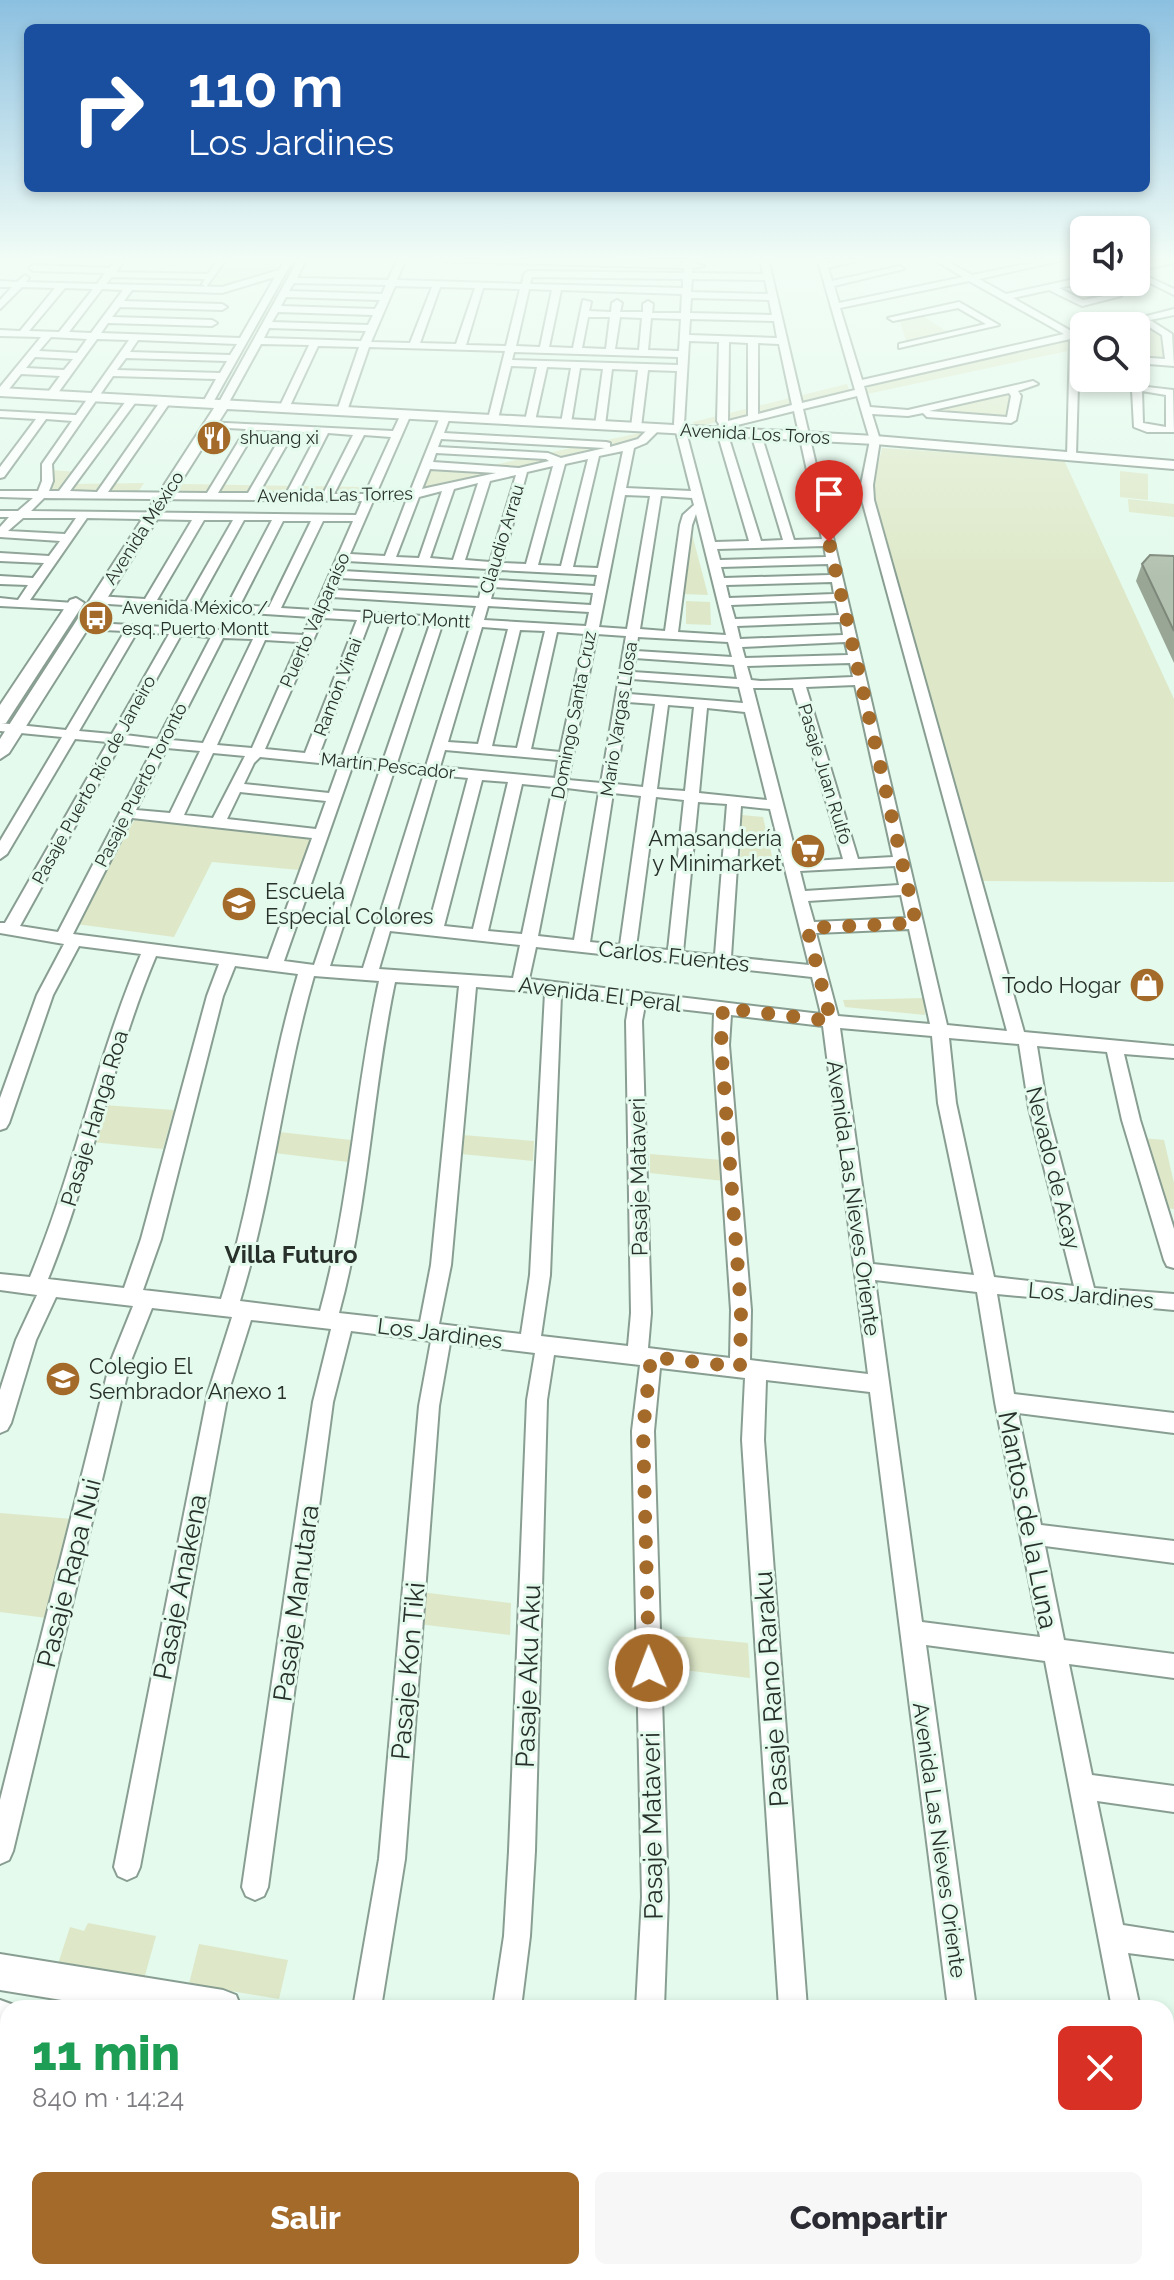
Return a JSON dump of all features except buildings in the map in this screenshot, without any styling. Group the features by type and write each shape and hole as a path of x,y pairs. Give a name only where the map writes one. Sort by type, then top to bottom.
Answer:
{"main road":[{"name":"Avenida Los Toros","path":"1,392 655,428 724,428 756,434 875,440 1174,465"},
{"name":"Avenida México","path":"0,719 134,515 156,496 210,424 215,404"},
{"name":"Avenida México","path":"0,753 8,727 82,625 152,515 156,496 215,404"},
{"path":"0,1972 173,2000"}],"street":[{"path":"1,392 24,364"},
{"path":"51,395 73,364"},
{"path":"0,534 40,494 48,481 47,464 116,364"},
{"name":"Avenida México","path":"215,404 229,364"},
{"name":"Avenida México","path":"215,404 242,364"},
{"path":"284,408 305,364"},
{"path":"342,411 358,364"},
{"path":"493,419 505,364"},
{"path":"530,421 543,364"},
{"path":"556,364 682,368"},
{"name":"Avenida Las Nieves Oriente","path":"682,364 681,429 831,1021 961,2000"},
{"path":"723,364 722,421 756,545"},
{"path":"753,364 753,416"},
{"name":"Mantos de la Luna","path":"789,364 940,1031 943,1082 1124,2000"},
{"path":"853,364 875,440"},
{"path":"724,428 753,416 798,407 955,364"},
{"path":"566,423 576,365"},
{"path":"600,425 608,366"},
{"path":"636,427 643,367"},
{"path":"19,371 67,373"},
{"path":"110,373 223,376"},
{"path":"908,413 1033,384"},
{"path":"1137,388 1162,390 1170,394 1171,430 1147,429 1138,425 1137,388"},
{"path":"866,410 1011,420 1016,396 1012,389"},
{"path":"1071,455 1074,392"},
{"path":"62,495 133,399"},
{"path":"100,495 166,401"},
{"path":"0,425 4,414 79,418"},
{"name":"Puerto Valparaíso","path":"218,823 248,761 257,753 406,414"},
{"path":"0,475 43,416"},
{"path":"389,560 445,417"},
{"path":"210,424 398,434"},
{"path":"211,496 253,426"},
{"name":"Avenida Las Torres","path":"0,494 414,496 629,446 642,441 655,428"},
{"path":"251,497 290,429"},
{"path":"290,497 325,430"},
{"path":"327,497 360,432"},
{"path":"756,434 790,544"},
{"path":"437,436 629,446"},
{"name":"Nevado de Acay","path":"875,440 867,485 868,500 1022,1039 1086,1295"},
{"name":"Domingo Santa Cruz","path":"520,984 629,446"},
{"path":"432,450 548,456 560,462 531,568"},
{"path":"566,570 594,454"},
{"path":"426,465 521,471"},
{"name":"Claudio Arrau","path":"369,975 495,566 521,471"},
{"path":"458,564 485,479"},
{"path":"423,562 449,488"},
{"path":"619,491 699,500 687,520 671,635"},
{"name":"Mario Vargas Llosa","path":"581,946 656,493"},
{"path":"0,514 361,518"},
{"path":"0,620 12,603 37,582 84,515"},
{"path":"149,603 200,516"},
{"path":"190,606 241,516"},
{"path":"232,608 279,517"},
{"path":"273,611 319,517"},
{"path":"0,534 68,538"},
{"path":"710,546 829,542"},
{"path":"0,557 53,560"},
{"path":"343,557 603,572"},
{"path":"715,564 833,560"},
{"path":"336,574 600,590"},
{"path":"720,582 837,578"},
{"path":"0,580 37,582"},
{"path":"328,593 596,609"},
{"path":"724,602 842,597"},
{"name":"Puerto Montt","path":"97,600 633,632 734,641 851,638"},
{"path":"12,603 74,607"},
{"name":"Ramón Vinai","path":"310,759 365,616"},
{"path":"274,965 399,618"},
{"path":"730,623 846,618"},
{"name":"Pasaje Anakena","path":"127,1867 290,1029 388,766 437,621"},
{"path":"82,625 307,639"},
{"path":"484,749 515,625"},
{"path":"0,854 133,628"},
{"path":"523,753 552,628"},
{"name":"Pasaje Puerto Río de Janeiro","path":"3,931 177,631"},
{"name":"Pasaje Puerto Toronto","path":"0,1123 45,995 69,938 126,813 219,633"},
{"path":"175,818 261,636"},
{"path":"629,654 740,662 856,659"},
{"path":"626,675 745,684 861,681"},
{"name":"Pasaje Juan Rulfo","path":"798,683 852,864"},
{"path":"622,697 751,708"},
{"path":"627,951 662,700"},
{"path":"675,956 701,703"},
{"name":"Martín Pescador","path":"8,727 776,805"},
{"path":"440,745 566,757"},
{"path":"435,930 476,775"},
{"path":"479,935 516,779"},
{"path":"235,787 335,798"},
{"path":"723,962 734,801"},
{"path":"126,813 322,834"},
{"path":"792,867 902,861"},
{"path":"799,896 908,890"},
{"path":"807,928 916,923"},
{"name":"Carlos Fuentes","path":"385,925 819,972"},
{"name":"Avenida El Peral","path":"3,931 58,944 69,938 314,970 520,984 831,1021 1174,1052"},
{"name":"Pasaje Hanga Roa","path":"0,1423 133,990 151,950"},
{"name":"Pasaje Rapa Nui","path":"0,1851 151,1239 215,996 229,960"},
{"name":"Pasaje Manutara","path":"255,1887 377,1021 388,975"},
{"name":"Pasaje Kon Tiki","path":"368,2000 392,1859 435,1332 468,980"},
{"name":"Pasaje Aku Aku","path":"508,2000 520,1908 540,1275 553,988"},
{"name":"Pasaje Mataveri","path":"638,998 634,1021 655,1897 650,2000"},
{"name":"Pasaje Rano Raraku","path":"723,1008 721,1045 748,1368 792,2000"},
{"path":"1114,1047 1131,1120 1174,1260"},
{"name":"Los Jardines","path":"864,1271 1174,1302"},
{"name":"Los Jardines","path":"0,1282 879,1384"},
{"path":"1005,1402 1174,1423"},
{"path":"1031,1534 1174,1552"},
{"path":"912,1632 1174,1666"},
{"path":"1080,1786 1174,1799"},
{"path":"1112,1937 1174,1946"}],"green space":[{"path":"955,364 1005,364 867,394 864,385"},
{"path":"847,384 850,392 695,427 693,422"},
{"path":"1006,393 1010,396 1008,417 927,411"},
{"path":"639,433 642,435 633,442 521,469 489,466"},
{"path":"882,448 1064,460 1174,699 1174,882 983,881 871,494"},
{"path":"427,469 500,471 421,490"},
{"path":"52,470 78,472 70,484 144,483 138,492 47,492"},
{"path":"1120,471 1148,474 1148,500 1120,497"},
{"path":"182,484 363,487 360,496 178,493"},
{"path":"1128,499 1174,504 1174,517 1129,512"},
{"path":"691,530 708,595 682,594"},
{"path":"686,601 710,602 711,625 686,624"},
{"path":"742,815 763,817 774,865 740,862"},
{"path":"135,819 314,837 299,870 212,862 174,937 76,924"},
{"path":"924,998 925,1015 845,1007 843,1000"},
{"path":"103,1105 174,1110 163,1149 92,1142"},
{"path":"279,1132 351,1140 348,1162 275,1153"},
{"path":"463,1135 534,1141 533,1161 461,1154"},
{"path":"1140,1138 1164,1140 1174,1183 1174,1209 1164,1208"},
{"path":"650,1154 722,1160 724,1181 650,1173"},
{"path":"0,1513 72,1519 47,1618 0,1612"},
{"path":"421,1592 511,1603 510,1635 418,1624"},
{"path":"666,1635 748,1643 750,1678 667,1668"},
{"path":"88,1923 156,1936 144,1979 58,1964 70,1927 84,1931"},
{"path":"199,1944 288,1960 279,1999 189,1984"}],"place":[{"name":"shuang xi","path":"214,438"},
{"name":"Avenida México / esq. Puerto Montt","path":"96,618"},
{"name":"Amasandería y Minimarket","path":"808,851"},
{"name":"Escuela Especial Colores","path":"239,904"},
{"name":"Todo Hogar","path":"1147,985"},
{"name":"Colegio El Sembrador Anexo 1","path":"63,1379"}],"district":[{"name":"Villa Futuro","path":"291,1255"}],"route":[{"path":"649,1668 643,1431 651,1357 740,1367 741,1310 721,1045 723,1008 831,1021 807,928 916,923 829,542"}]}
